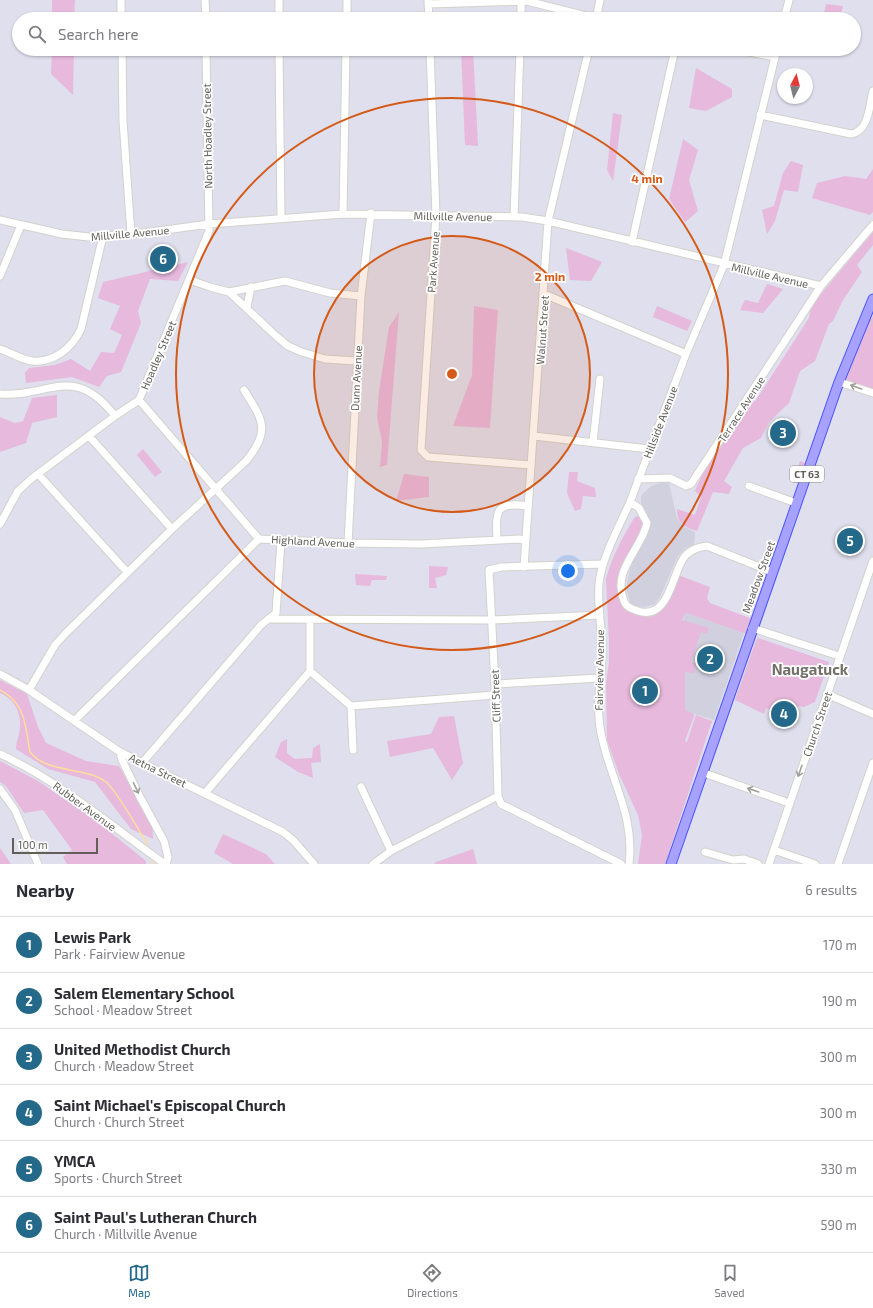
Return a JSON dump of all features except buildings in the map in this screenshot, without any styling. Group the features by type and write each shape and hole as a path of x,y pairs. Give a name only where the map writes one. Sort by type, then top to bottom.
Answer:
{"main road":[{"name":"Meadow Street","path":"671,864 704,773 752,628 839,382 873,299"}],"street":[{"path":"121,0 121,12"},
{"path":"205,0 206,12"},
{"path":"279,0 279,12"},
{"path":"347,0 347,12"},
{"path":"429,12 428,2 521,0 570,12"},
{"path":"521,0 521,12"},
{"path":"597,12 600,0"},
{"path":"785,12 788,0"},
{"path":"122,56 122,121 131,234"},
{"name":"North Hoadley Street","path":"206,56 209,224"},
{"path":"279,56 280,218"},
{"path":"344,214 346,56"},
{"name":"Park Avenue","path":"430,56 436,215 421,450 428,457 531,465"},
{"path":"514,217 520,56"},
{"name":"Walnut Street","path":"524,567 548,222 586,56"},
{"path":"632,242 673,56"},
{"path":"770,56 775,57"},
{"name":"Hillside Avenue","path":"630,502 649,448 686,354 724,265 775,57"},
{"path":"760,115 851,134 859,133 864,127 873,91"},
{"name":"Millville Avenue","path":"0,220 76,236 104,236 209,224 344,214 514,217 548,222 724,265 820,286 873,225"},
{"name":"Dunn Avenue","path":"348,543 356,361 361,296 371,214"},
{"name":"Hoadley Street","path":"0,524 18,491 38,474 115,416 139,400 190,280 209,231 209,224"},
{"path":"0,276 21,225"},
{"path":"0,349 31,361 42,360 65,351 76,340 81,330 104,236"},
{"path":"190,280 229,292 288,346 325,359 356,361"},
{"path":"229,292 285,280 330,293 361,296"},
{"name":"Terrace Avenue","path":"638,479 670,478 686,486 691,484 820,286"},
{"path":"247,307 251,287"},
{"path":"544,294 686,354"},
{"path":"594,442 600,379"},
{"path":"839,382 873,393"},
{"path":"0,394 9,395 59,385 73,386 90,392 105,403 115,416"},
{"path":"29,690 56,645 127,572 246,461 260,442 262,424 258,412 244,390"},
{"name":"Highland Avenue","path":"139,400 259,539 281,541 420,544 520,539 525,541"},
{"path":"89,436 172,529"},
{"path":"534,436 649,448"},
{"path":"38,474 127,572"},
{"path":"749,486 796,503"},
{"path":"630,502 639,508 647,523 642,536 627,562 622,581 623,598 625,603 631,609 645,613 659,608 665,600 683,559 698,548 707,546 716,548 772,572"},
{"name":"Fairview Avenue","path":"629,864 630,831 627,815 607,762 601,736 598,700 602,657 599,584 603,564 630,502"},
{"path":"497,540 496,516 499,510 507,505 528,506"},
{"path":"75,720 259,539"},
{"path":"142,763 262,625 276,613 281,541"},
{"name":"Church Street","path":"769,864 873,560"},
{"name":"Cliff Street","path":"498,796 495,684 489,570 603,564"},
{"path":"270,619 492,620 600,615"},
{"path":"204,793 310,671 310,620"},
{"path":"752,628 839,656"},
{"path":"310,671 351,706 495,695"},
{"name":"Aetna Street","path":"0,674 29,690 120,752 282,832 293,840 314,864"},
{"path":"495,684 599,678"},
{"path":"827,694 873,714"},
{"path":"351,706 353,750"},
{"path":"120,752 122,760 140,797 164,841 168,857 164,863"},
{"name":"Rubber Avenue","path":"0,754 36,772 56,785 164,863"},
{"path":"838,864 873,763"},
{"path":"704,773 789,803"},
{"path":"361,787 391,851"},
{"path":"0,789 15,810 38,864"},
{"path":"373,864 391,851 498,796 501,804 621,864"},
{"path":"774,850 815,864"},
{"path":"705,852 733,860 744,859 758,864"}],"shaded area":[{"path":"52,0 75,0 74,12 52,12"},
{"path":"826,4 843,6 842,12 824,12"},
{"path":"52,56 74,56 73,95 51,74"},
{"path":"461,56 473,56 478,146 465,145"},
{"path":"696,68 732,89 732,97 706,111 689,108"},
{"path":"613,113 622,115 613,181 607,170"},
{"path":"683,139 698,150 689,180 698,211 685,222 669,199"},
{"path":"791,161 803,165 798,192 784,190 775,221 767,234 762,210 774,206 783,173"},
{"path":"873,169 873,212 870,215 812,198 817,183 845,176 866,179"},
{"path":"873,232 873,245 857,265 862,272 843,300 833,321 829,324 815,361 800,371 789,403 769,422 761,438 743,448 724,481 732,487 729,494 713,492 697,531 688,528 682,524 678,518 677,509 695,515 701,497 695,491 721,442 739,416 756,400 809,318 811,306"},
{"path":"566,248 602,262 591,281 570,280"},
{"path":"188,262 178,281 150,279 138,311 141,323 121,372 107,376 99,387 72,377 26,383 25,373 29,368 55,365 71,359 90,371 101,352 114,353 122,335 110,329 120,306 98,298 103,282"},
{"path":"767,284 783,289 763,313 740,310 745,300 758,303"},
{"path":"474,306 498,310 490,428 453,426 472,375"},
{"path":"657,306 692,321 687,331 653,317"},
{"path":"399,312 387,465 380,467 382,442 377,417 379,391 389,327"},
{"path":"865,316 872,318 873,316 873,394 839,382"},
{"path":"57,395 57,417 32,423 26,443 0,452 0,417 15,423 23,421 32,398"},
{"path":"143,449 162,472 155,477 137,455"},
{"path":"800,461 805,463 797,483 793,482"},
{"path":"569,472 578,472 577,481 595,488 596,497 583,496 581,509 575,511 567,493"},
{"path":"404,474 429,477 429,497 396,501"},
{"path":"664,482 669,483 677,518 683,526 695,532 694,545 686,548 678,556 660,597 655,604 644,607 636,606 630,602 626,588 630,569 649,520 641,503 641,496 651,486"},
{"path":"637,516 640,517 645,526 626,558 620,597 624,608 633,612 649,612 661,608 668,599 678,575 710,587 707,598 710,603 755,620 750,635 686,613 682,620 709,628 707,634 701,632 691,662 696,663 694,674 685,671 685,710 694,714 694,716 685,741 687,742 696,715 712,721 665,864 638,864 642,835 638,815 619,774 607,740 606,683 609,662 609,641 606,579 618,548 634,518"},
{"path":"429,566 448,567 446,575 435,578 437,588 429,588"},
{"path":"355,574 387,576 386,580 372,580 370,586 356,585"},
{"path":"686,613 744,633 714,720 685,711 685,669 678,632"},
{"path":"758,638 829,662 815,702 804,707 799,706 798,708 783,703 780,713 766,708 764,714 735,700"},
{"path":"0,680 27,694 38,727 46,743 86,761 119,766 152,824 153,839 131,829 95,782 48,769 16,749 20,730 18,711 13,702 0,693"},
{"path":"454,716 463,763 452,780 433,748 390,757 387,741 431,734 439,717"},
{"path":"287,739 287,753 295,759 312,758 313,748 320,744 321,762 311,763 313,778 298,772 275,757 281,742"},
{"path":"0,761 38,781 96,821 146,861 146,864 67,864 63,857 72,850 43,810 24,813 6,786 0,782"},
{"path":"223,834 266,854 275,864 233,864 214,853"},
{"path":"0,848 11,864 0,864"},
{"path":"473,849 477,864 434,864 436,862"}],"waterway":[{"path":"0,690 9,696 20,709 25,724 30,752 37,759 46,764 88,774 106,782 126,809 145,840 148,848"},
{"path":"151,857 153,864"}],"place":[{"name":"Saint Paul's Lutheran Church","path":"163,259"},
{"name":"United Methodist Church","path":"783,433"},
{"name":"YMCA","path":"850,541"},
{"name":"Salem Elementary School","path":"710,659"},
{"name":"Lewis Park","path":"645,691"},
{"name":"Saint Michael's Episcopal Church","path":"784,714"}],"district":[{"name":"Naugatuck","path":"810,669"}]}
